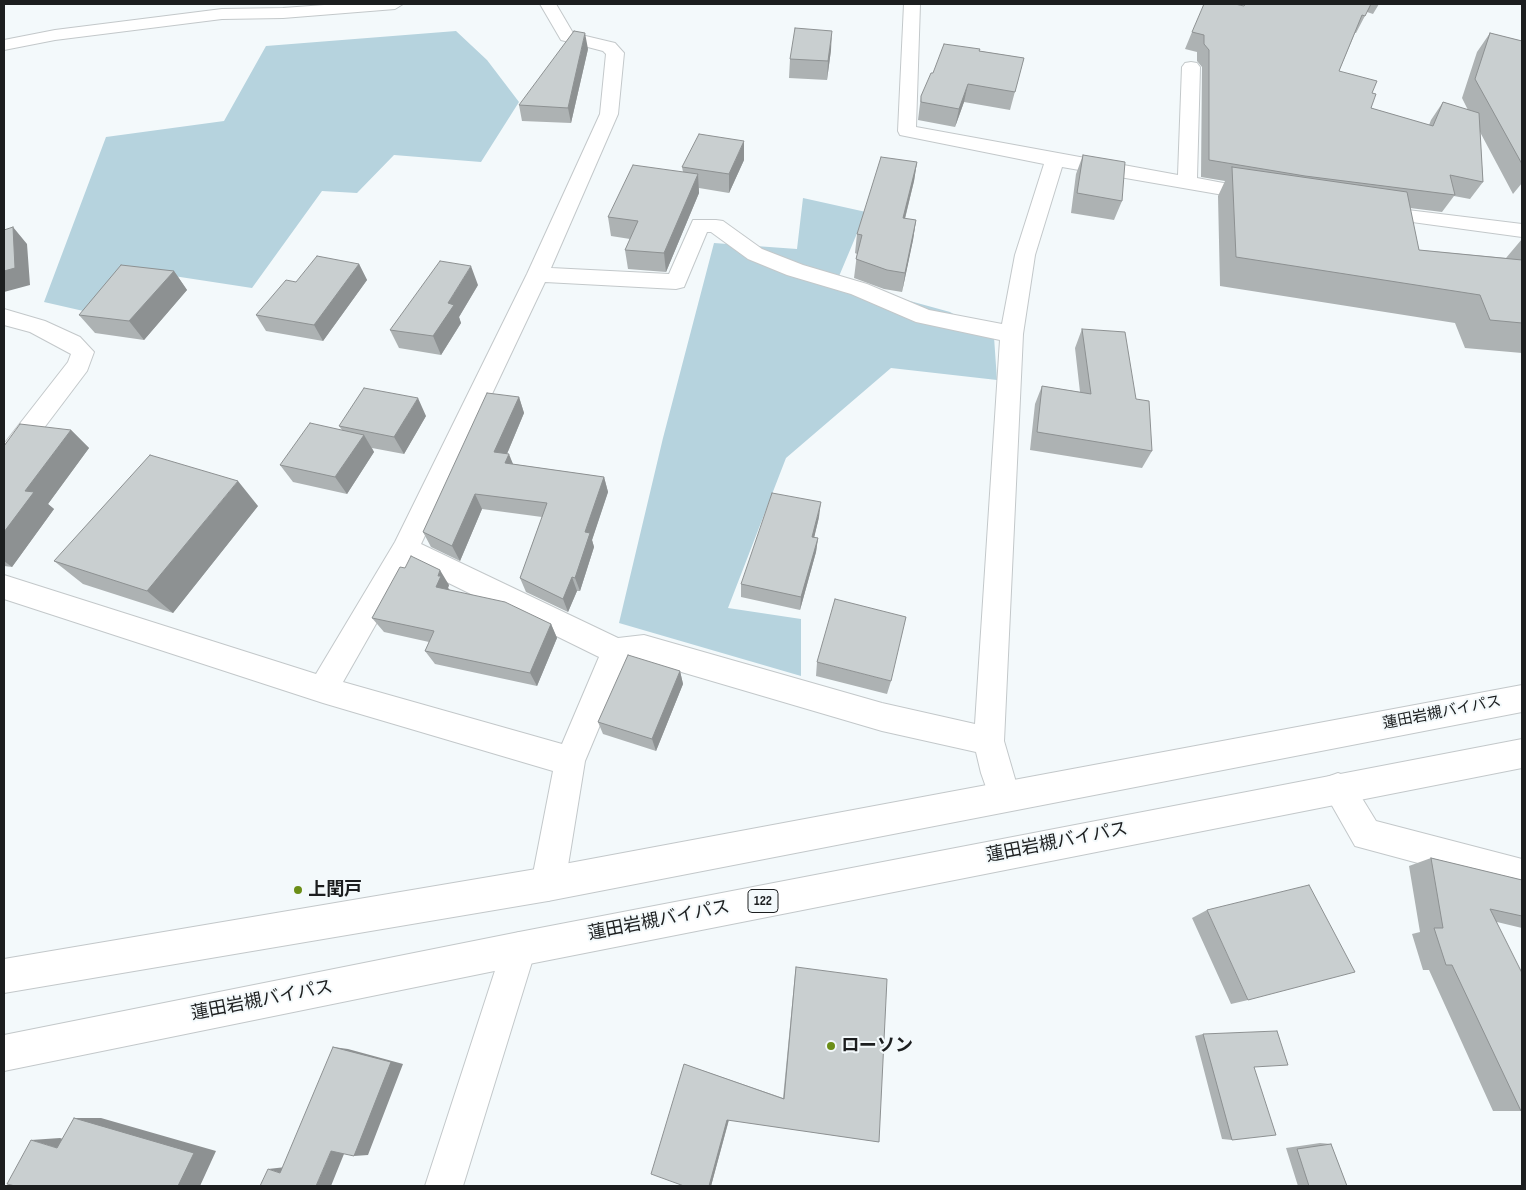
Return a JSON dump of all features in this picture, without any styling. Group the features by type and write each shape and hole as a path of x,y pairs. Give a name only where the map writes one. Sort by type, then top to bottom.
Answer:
{"main road":[{"path":"149,24 150,14 157,4"},
{"path":"4,45 55,35 222,14 282,13 394,4"},
{"path":"323,690 405,549 538,274 609,114 615,53 608,47 567,36 548,4"},
{"path":"912,4 907,131 1055,160 1275,198"},
{"path":"1187,183 1191,67"},
{"path":"1004,796 996,773 989,741 1012,334 1025,255 1055,160"},
{"path":"1350,209 1522,231"},
{"path":"538,274 676,282 700,224 716,226 755,254 795,270 859,289 924,317 1012,334"},
{"path":"4,318 37,326 72,343 83,352 79,365 4,462"},
{"path":"405,549 616,651 644,648 882,717 989,741"},
{"path":"4,587 323,690 570,761"},
{"path":"548,884 570,761 616,651"},
{"name":"蓮田岩槻バイパス","path":"4,976 548,884 1522,698"},
{"name":"蓮田岩槻バイパス","path":"4,1053 519,948 1522,753"},
{"path":"1338,788 1366,835 1522,875"},
{"path":"444,1186 519,948"}],"shaded area":[{"path":"456,31 487,60 519,102 481,162 394,155 357,193 322,191 252,288 141,271 101,315 44,302 106,137 224,121 266,46"},
{"path":"803,198 866,212 837,281 950,312 994,337 997,380 891,368 786,458 728,608 801,619 801,676 619,623 663,438 714,243 797,249"}],"building":[{"path":"1204,4 1235,4 1244,6 1245,4 1371,4 1365,16 1362,15 1339,71 1377,81 1372,93 1376,94 1371,108 1433,126 1443,102 1479,113 1483,182 1450,175 1455,195 1305,176 1209,160 1209,50 1204,44 1204,35 1192,32"},
{"path":"795,28 832,31 828,61 790,59"},
{"path":"574,31 585,33 568,108 519,105"},
{"path":"1490,33 1522,41 1522,164 1475,79"},
{"path":"944,44 1024,58 1015,92 968,84 959,109 921,102 921,96 931,73 933,73"},
{"path":"699,134 744,141 729,174 682,167"},
{"path":"1083,155 1125,162 1122,201 1077,193"},
{"path":"881,157 917,162 903,218 916,220 905,273 887,270 856,259 862,235 857,234"},
{"path":"633,165 698,174 664,253 625,250 638,221 608,217"},
{"path":"1232,167 1407,192 1419,250 1522,260 1522,323 1490,320 1480,295 1236,257"},
{"path":"13,227 15,268 4,271 4,230"},
{"path":"317,256 359,264 314,325 256,315 286,280 296,282"},
{"path":"440,261 471,266 448,303 454,305 433,336 390,330"},
{"path":"121,265 174,271 129,321 79,315"},
{"path":"1082,329 1125,332 1136,399 1149,401 1152,451 1037,432 1042,386 1091,394"},
{"path":"364,388 418,398 394,437 339,426"},
{"path":"487,393 519,397 494,452 509,454 505,463 604,477 585,532 590,533 575,578 572,577 563,599 520,578 547,503 475,494 452,546 423,532"},
{"path":"310,423 364,435 335,477 280,465"},
{"path":"20,424 71,430 25,491 34,492 4,532 4,446"},
{"path":"150,455 238,481 147,591 54,561"},
{"path":"772,493 821,502 812,537 818,538 801,597 741,584"},
{"path":"411,556 440,570 438,576 441,576 436,587 505,602 551,624 530,673 425,651 434,631 372,618 400,567 405,568"},
{"path":"835,599 906,617 891,681 817,662"},
{"path":"628,655 680,671 652,739 598,722"},
{"path":"1431,858 1522,880 1522,916 1490,909 1522,973 1522,1111 1452,965 1446,965 1434,928 1443,928"},
{"path":"1309,885 1355,972 1248,1000 1207,910"},
{"path":"796,967 887,979 879,1142 727,1120 709,1186 684,1186 651,1174 684,1064 784,1099"},
{"path":"1277,1031 1288,1065 1254,1067 1276,1135 1232,1140 1203,1034"},
{"path":"333,1047 391,1062 354,1156 331,1151 316,1186 260,1186 268,1169 280,1173"},
{"path":"74,1118 194,1153 178,1186 15,1186 7,1184 31,1140 57,1148"},
{"path":"1331,1144 1347,1186 1309,1186 1297,1149"}],"place":[{"name":"上閏戸","path":"298,890"},
{"name":"ローソン","path":"831,1046"}]}
